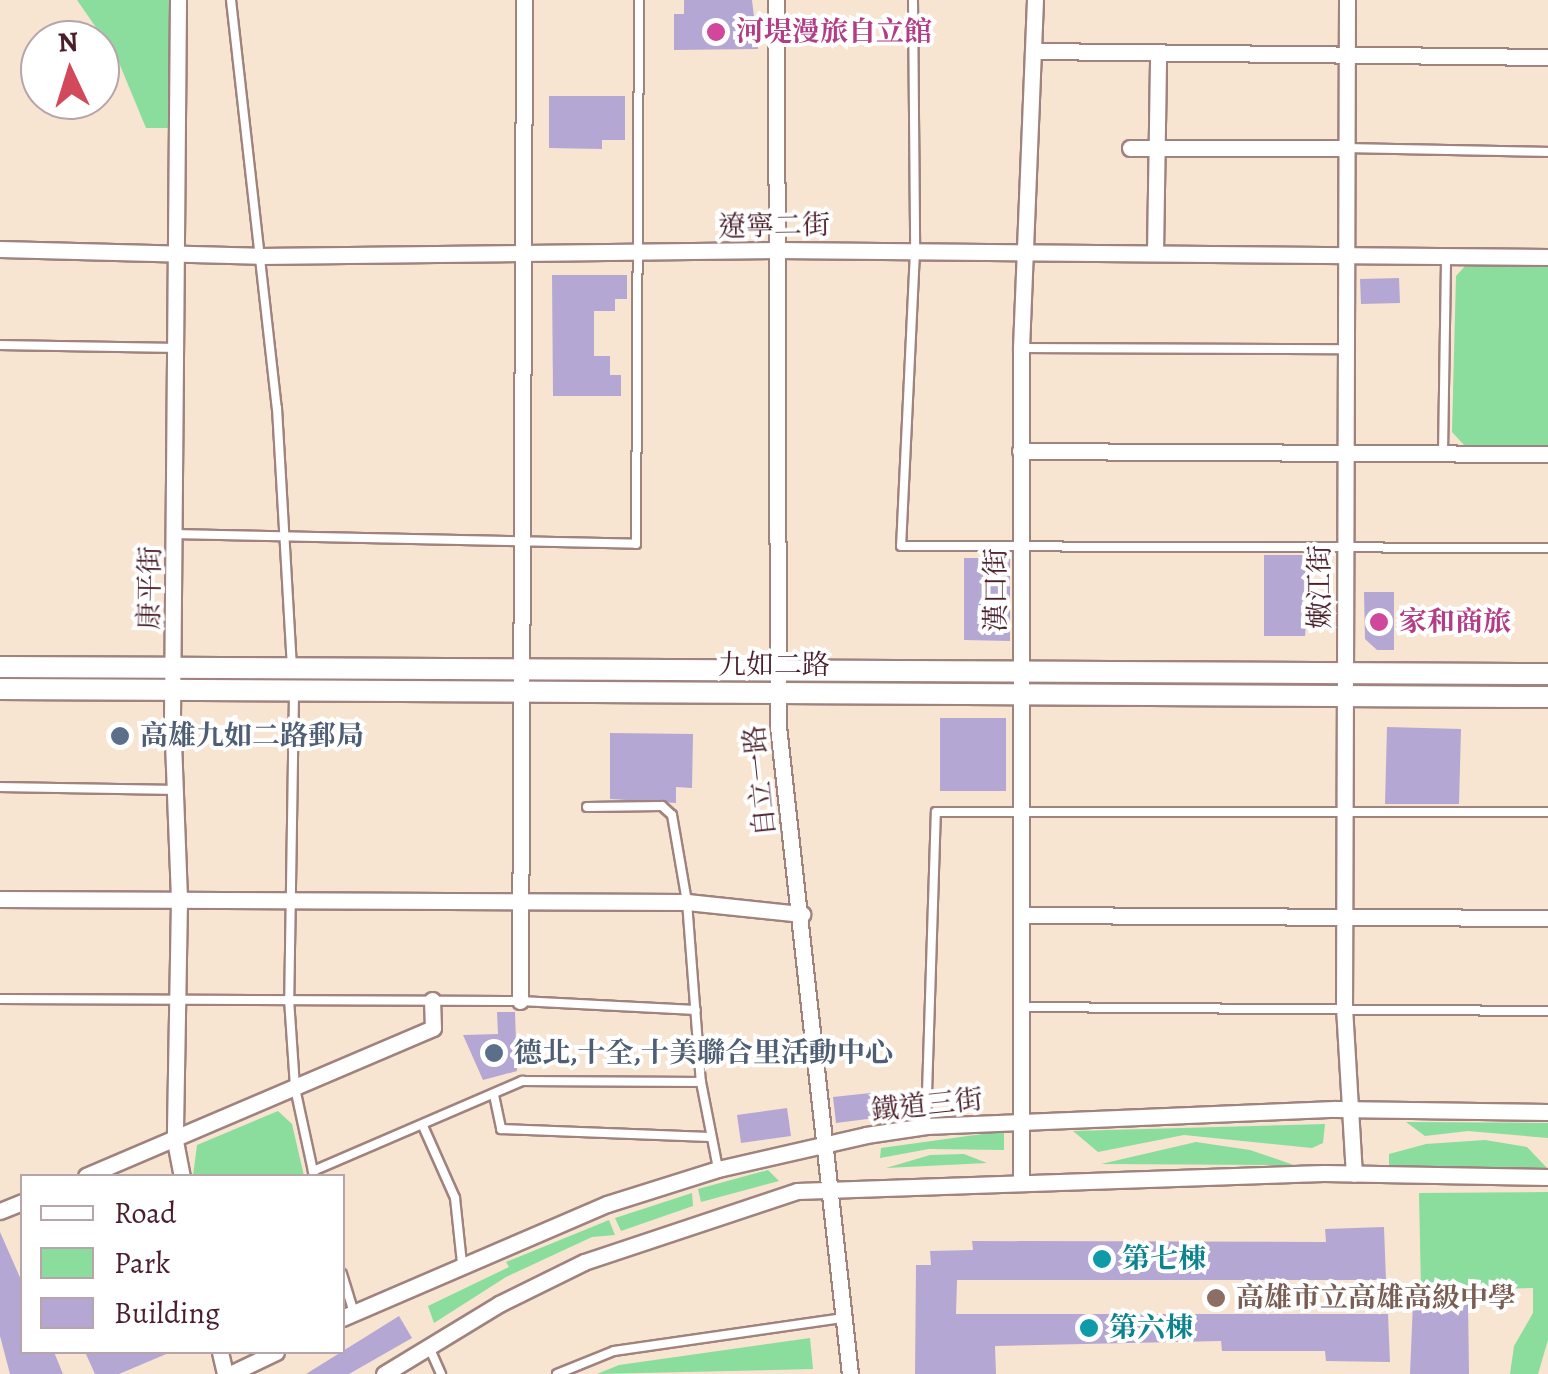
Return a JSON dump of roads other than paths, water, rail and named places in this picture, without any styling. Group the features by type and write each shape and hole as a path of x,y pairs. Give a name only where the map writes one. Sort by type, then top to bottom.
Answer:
{"street":[{"name":"康平街","path":"178,0 172,690 179,900 175,1141 182,1174"},
{"path":"520,1001 526,546 524,0"},
{"name":"自立一路","path":"776,0 776,682 850,1374"},
{"name":"漢口街","path":"1021,1180 1025,915 1020,671 1021,348 1036,0"},
{"name":"嫩江街","path":"1347,0 1344,1008 1354,1174"},
{"path":"1035,51 1548,57"},
{"path":"1155,253 1158,52"},
{"path":"1130,148 1347,148"},
{"name":"遼寧二街","path":"0,249 174,256 523,257 777,250 1548,256"},
{"path":"1020,451 1548,454"},
{"name":"九如二路","path":"0,666 525,669 1021,694 1548,698"},
{"name":"九如二路","path":"0,689 525,692 1020,671 1548,674"},
{"path":"0,899 688,902 802,914"},
{"path":"1025,915 1548,918"},
{"path":"91,1174 433,1028 432,1000"},
{"name":"鐵道三街","path":"348,1316 607,1204 718,1169 926,1126 1352,1108 1548,1112"},
{"path":"384,1374 499,1304 643,1238 797,1191 1021,1180 1354,1174 1548,1176"},
{"path":"228,1374 272,1354"}],"lane":[{"path":"231,0 276,408 280,536 292,668"},
{"path":"176,534 526,546 636,544 639,0"},
{"path":"913,0 915,251 901,546 1548,548"},
{"path":"1347,148 1548,152"},
{"path":"1443,453 1446,256"},
{"path":"0,345 176,348"},
{"path":"1021,348 1346,350"},
{"path":"294,690 287,900 290,998 295,1088 314,1174 522,1081 701,1082"},
{"path":"0,787 176,790"},
{"path":"588,807 662,806 672,815 688,902 701,1082 718,1169"},
{"path":"926,1126 936,812 1548,812"},
{"path":"0,1000 520,1001 696,1010"},
{"path":"1024,1007 1548,1011"},
{"path":"494,1095 501,1129 710,1137"},
{"path":"423,1126 455,1198 462,1264"},
{"path":"557,1374 614,1352 844,1318"},
{"path":"429,1347 441,1374"}],"place":[{"name":"河堤漫旅自立館","path":"716,32"},
{"name":"家和商旅","path":"1379,622"},
{"name":"高雄九如二路郵局","path":"120,736"},
{"name":"德北,十全,十美聯合里活動中心","path":"494,1053"},
{"name":"第七棟","path":"1102,1259"},
{"name":"高雄市立高雄高級中學","path":"1216,1298"},
{"name":"第六棟","path":"1089,1328"}]}
